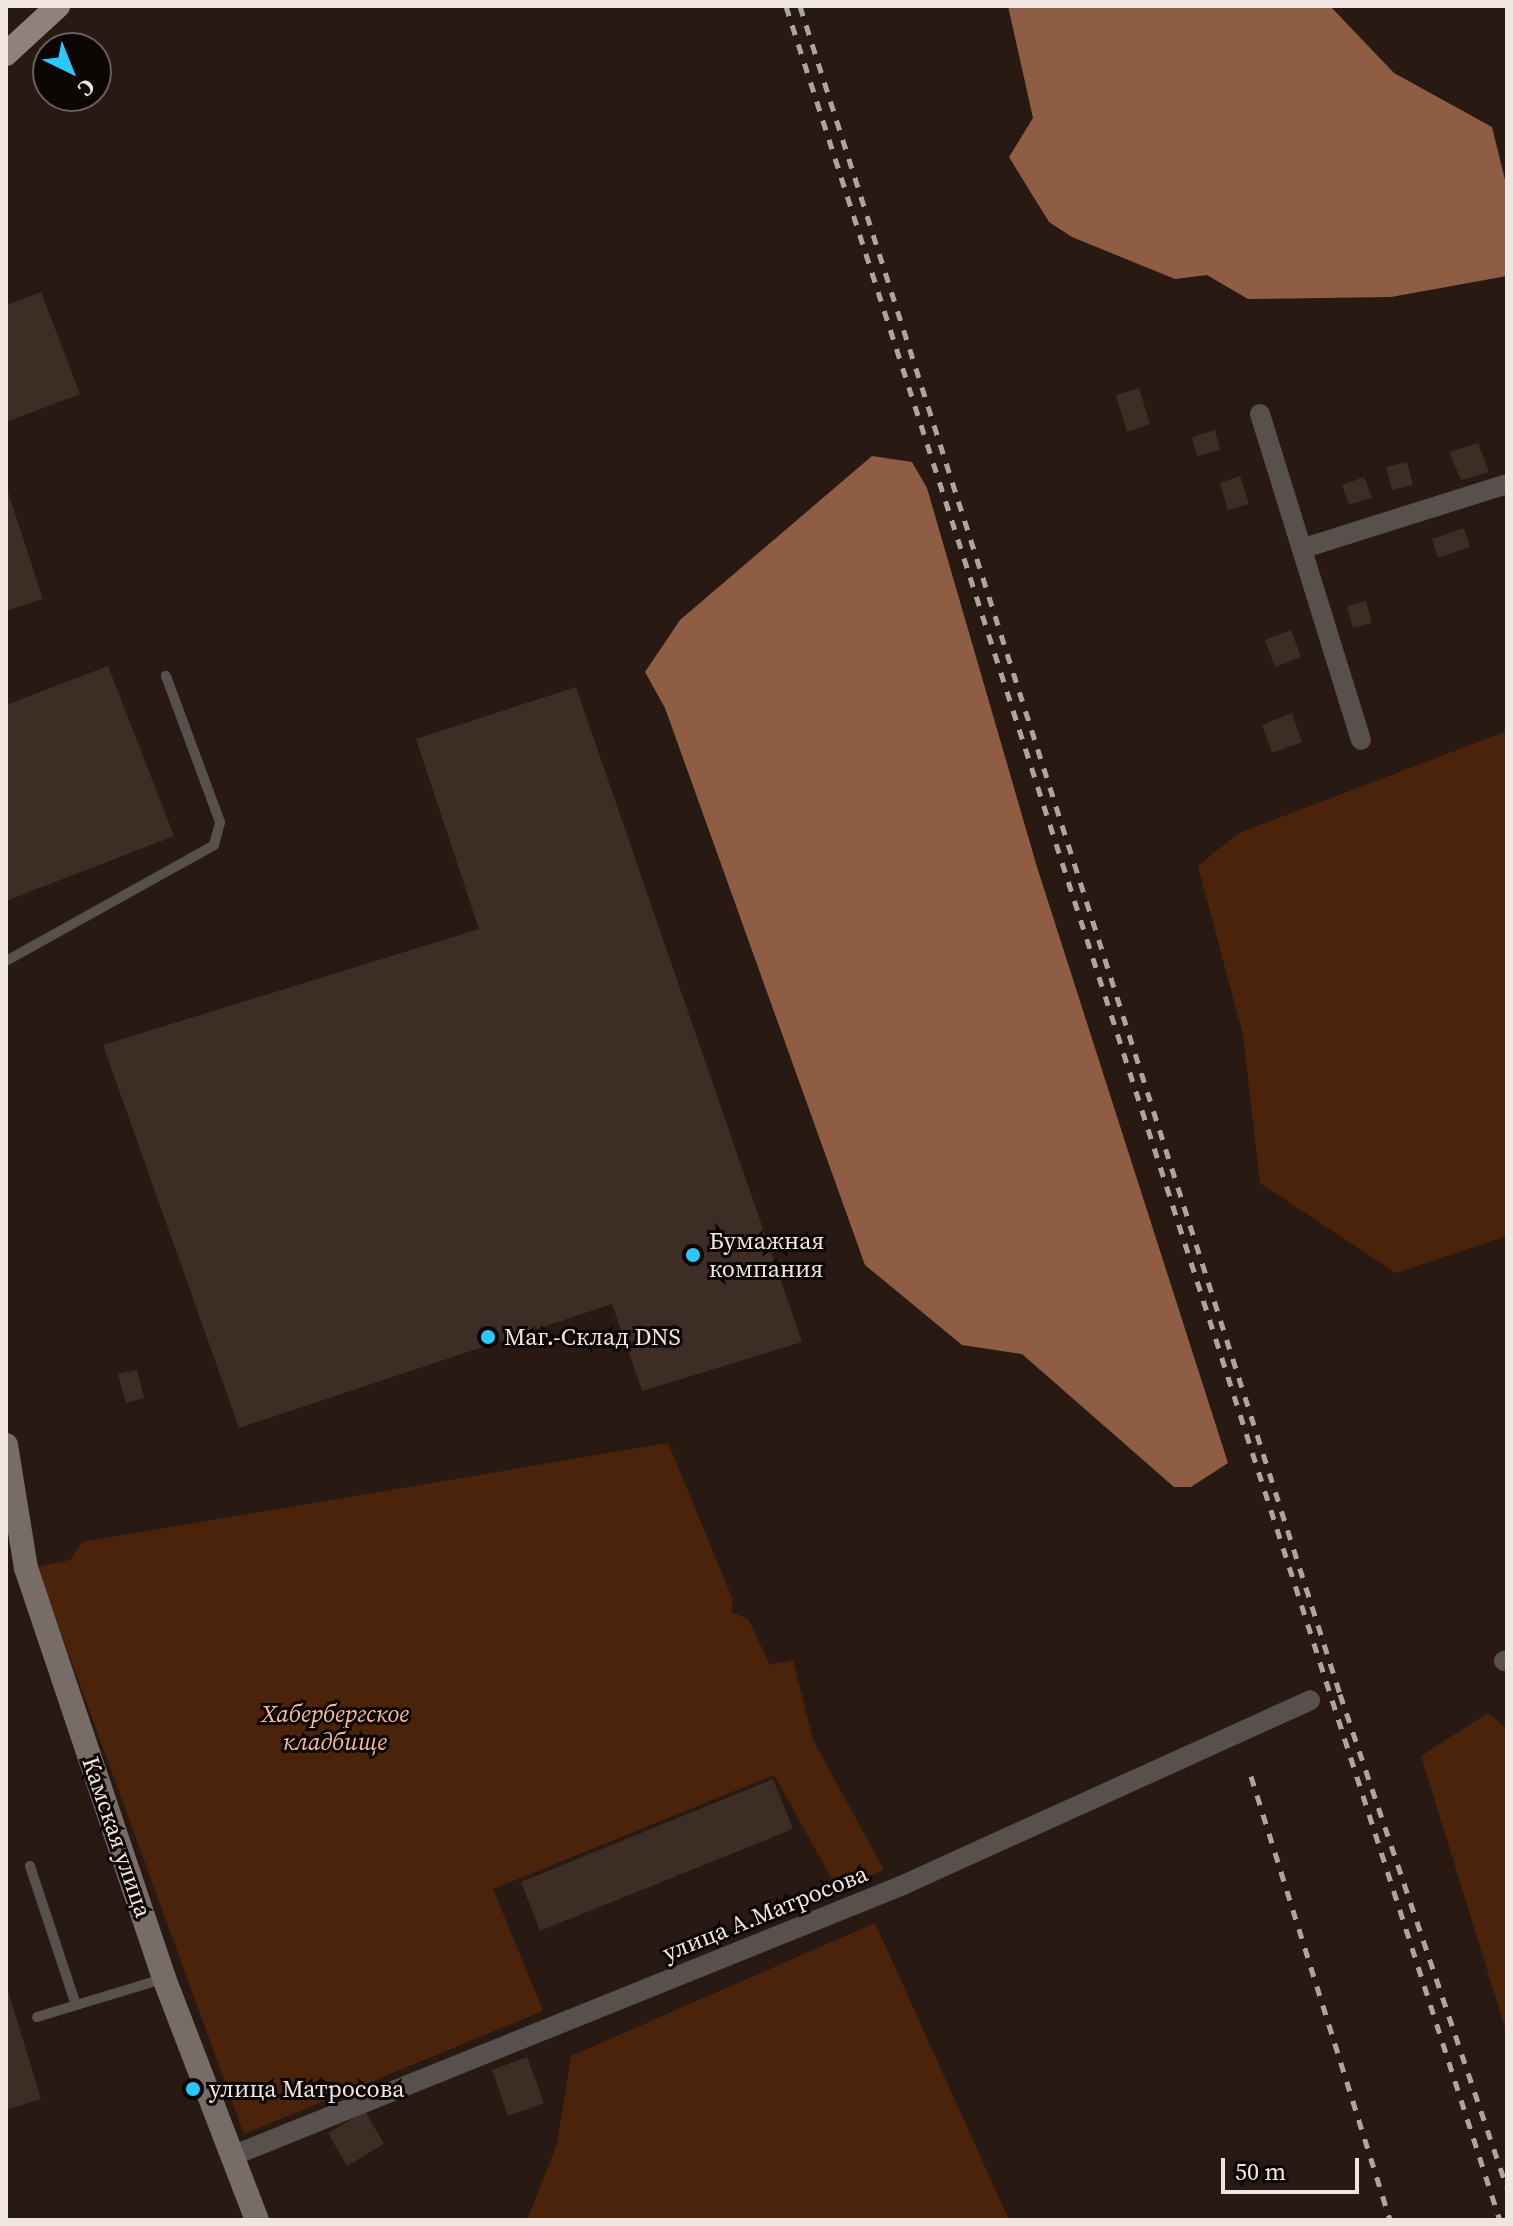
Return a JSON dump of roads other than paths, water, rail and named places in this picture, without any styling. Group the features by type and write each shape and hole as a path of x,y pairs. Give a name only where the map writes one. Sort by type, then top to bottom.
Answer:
{"main road":[{"path":"6,54 58,6"},
{"name":"Камская улица","path":"6,1445 26,1568 164,1978 257,2220"}],"street":[{"path":"1260,414 1361,740"},
{"path":"1304,548 1507,484"},
{"name":"улица А.Матросова","path":"232,2156 903,1885 1310,1700"}],"lane":[{"path":"6,961 214,845 220,822 166,676"},
{"path":"30,1866 76,2005"},
{"path":"37,2017 164,1978"}],"railway":[{"path":"786,6 1500,2220"},
{"path":"800,6 1340,1694 1507,2188"},
{"path":"1251,1776 1390,2220"}],"place":[{"name":"Бумажная компания","path":"693,1255"},
{"name":"Маг.-Склад DNS","path":"488,1337"},
{"name":"улица Матросова","path":"193,2089"}],"park label":[{"name":"Хабербергское кладбище","path":"335,1728"}]}
